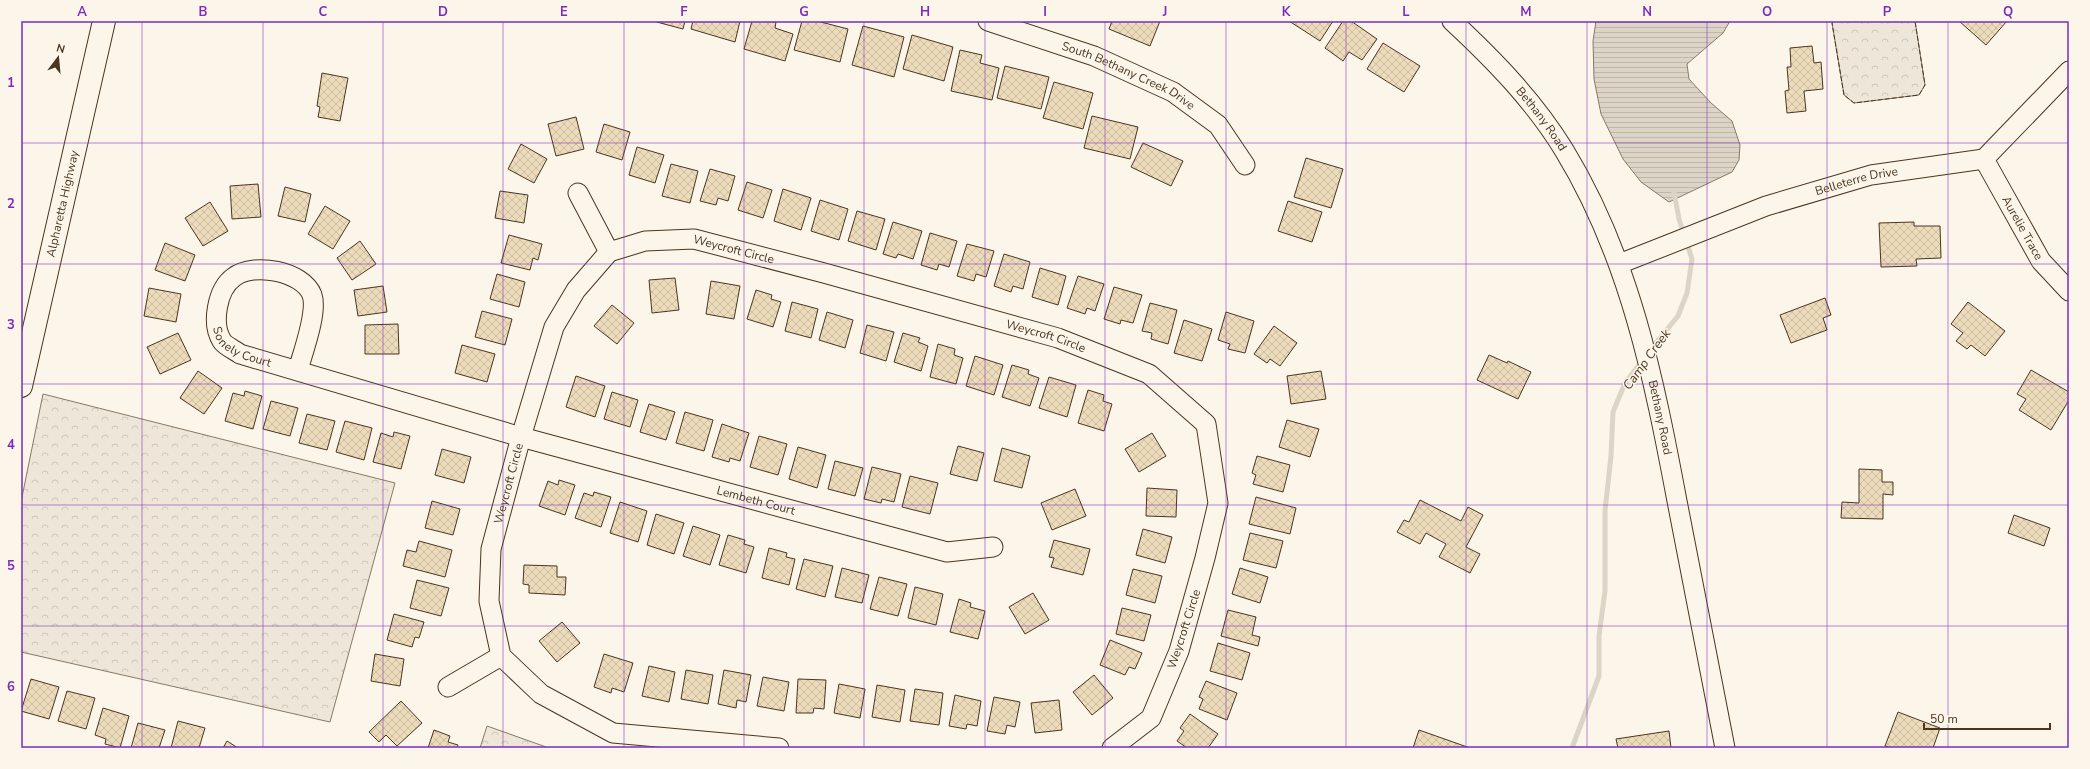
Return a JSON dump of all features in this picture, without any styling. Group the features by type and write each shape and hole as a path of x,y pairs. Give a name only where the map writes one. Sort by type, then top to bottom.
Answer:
{"main road":[{"name":"Alpharetta Highway","path":"21,386 104,21"}],"street":[{"name":"South Bethany Creek Drive","path":"988,21 1094,56 1173,92 1218,125 1245,165"},
{"name":"Bethany Road","path":"1452,21 1484,51 1530,101 1560,145 1599,218 1618,264 1638,319 1661,416 1726,748"},
{"path":"1984,159 2069,71"},
{"name":"Belleterre Drive","path":"1618,264 1766,206 1870,175 1984,159"},
{"name":"Aurelie Trace","path":"1984,159 2041,260 2069,291"},
{"path":"578,193 609,252"},
{"name":"Weycroft Circle","path":"501,656 489,601 491,549 521,437 554,327 576,290 609,252 645,241 694,239 824,273 1058,338 1149,374 1206,424 1218,503 1206,558 1179,651 1151,718 1112,748"},
{"name":"Sonely Court","path":"298,370 314,309 312,294 299,280 276,270 251,269 233,277 220,296 215,319 222,342 240,354 521,437"},
{"name":"Lembeth Court","path":"521,437 947,552 992,547"},
{"path":"448,687 501,656 541,694 611,740 779,748"}],"green space":[{"path":"1833,21 1915,21 1925,85 1919,95 1854,103 1844,95 1832,23"},
{"path":"43,394 395,483 330,722 21,652 21,502"},
{"path":"487,726 549,748 480,748"}],"shaded area":[{"path":"1596,21 1730,21 1723,33 1687,64 1689,79 1711,103 1732,121 1740,145 1739,160 1732,172 1669,202 1641,182 1623,159 1601,114 1594,79 1593,41"}],"building":[{"path":"653,21 685,21 683,29"},
{"path":"693,21 740,21 735,42 691,29"},
{"path":"752,21 776,22 775,28 793,34 785,61 744,49"},
{"path":"802,21 817,21 848,29 840,62 794,50"},
{"path":"1112,21 1160,21 1150,46 1109,29"},
{"path":"1289,21 1333,21 1320,41"},
{"path":"1343,21 1351,21 1377,39 1362,60 1349,52 1343,61 1325,48"},
{"path":"1959,21 2007,21 1986,45"},
{"path":"863,26 904,37 894,77 852,65"},
{"path":"912,35 953,47 944,81 903,69"},
{"path":"1383,43 1420,66 1404,92 1367,69"},
{"path":"1812,46 1814,63 1821,62 1823,89 1804,91 1806,111 1787,113 1785,91 1789,90 1787,67 1791,67 1790,48"},
{"path":"960,50 982,55 980,63 999,68 992,100 951,91"},
{"path":"1005,66 1049,77 1041,109 997,98"},
{"path":"322,73 348,78 340,121 318,117 320,107 317,106"},
{"path":"1054,82 1093,93 1083,129 1043,118"},
{"path":"1092,116 1138,127 1130,159 1084,148"},
{"path":"576,117 584,149 556,156 548,124"},
{"path":"604,124 630,132 622,160 596,152"},
{"path":"1143,143 1183,161 1171,186 1131,167"},
{"path":"521,144 547,159 534,183 508,169"},
{"path":"637,147 664,155 655,183 629,175"},
{"path":"1306,158 1343,169 1331,208 1294,197"},
{"path":"671,164 698,171 690,203 662,196"},
{"path":"710,169 735,176 728,201 718,198 716,205 700,201"},
{"path":"747,182 772,190 763,218 738,210"},
{"path":"258,184 261,217 232,219 230,186"},
{"path":"285,187 311,194 305,222 278,216"},
{"path":"783,189 811,198 801,230 774,221"},
{"path":"500,191 528,195 524,223 495,218"},
{"path":"820,200 848,209 839,240 811,231"},
{"path":"1288,201 1322,212 1312,242 1278,231"},
{"path":"210,202 228,231 203,246 185,218"},
{"path":"325,206 350,221 333,249 308,234"},
{"path":"857,211 885,219 876,250 848,241"},
{"path":"893,222 922,231 913,259 898,254 896,258 883,254"},
{"path":"1914,222 1914,226 1940,226 1941,258 1916,259 1917,266 1881,267 1879,223"},
{"path":"930,233 957,241 949,267 939,264 937,270 921,265"},
{"path":"509,235 542,244 538,260 533,258 530,270 501,263"},
{"path":"360,241 376,264 352,280 337,258"},
{"path":"165,243 195,255 185,281 155,270"},
{"path":"967,244 994,251 986,277 976,274 974,281 957,276"},
{"path":"1004,254 1030,262 1023,289 1013,286 1011,292 994,286"},
{"path":"1040,268 1066,276 1058,305 1032,297"},
{"path":"497,274 525,282 519,307 490,299"},
{"path":"1078,276 1104,284 1095,311 1087,308 1085,314 1067,308"},
{"path":"675,278 679,310 652,313 649,280"},
{"path":"711,281 740,286 734,319 706,314"},
{"path":"383,286 387,312 358,316 354,290"},
{"path":"1114,287 1142,295 1133,323 1121,320 1120,324 1104,319"},
{"path":"149,288 181,294 176,322 144,316"},
{"path":"756,290 772,295 771,299 781,302 773,327 747,319"},
{"path":"1825,298 1831,315 1823,318 1827,330 1791,343 1780,315"},
{"path":"792,302 818,309 811,338 785,331"},
{"path":"1968,302 2005,331 1985,356 1971,345 1967,349 1956,341 1963,333 1951,324"},
{"path":"1150,303 1177,310 1168,344 1151,339 1152,333 1142,331"},
{"path":"612,305 634,323 617,344 594,326"},
{"path":"482,311 512,319 505,345 475,337"},
{"path":"827,312 853,320 845,348 819,340"},
{"path":"1226,312 1254,321 1245,353 1228,349 1230,344 1218,340"},
{"path":"1184,320 1212,329 1202,361 1174,353"},
{"path":"398,324 399,354 365,354 365,325"},
{"path":"867,325 894,332 886,361 860,353"},
{"path":"1274,326 1297,343 1280,366 1270,359 1267,363 1254,354"},
{"path":"178,333 191,360 160,374 147,347"},
{"path":"903,333 920,338 918,342 928,346 921,371 894,362"},
{"path":"938,344 955,349 954,355 963,358 956,384 930,377"},
{"path":"462,345 495,354 487,382 455,373"},
{"path":"1489,355 1507,363 1508,361 1531,372 1518,399 1477,380"},
{"path":"975,356 1003,365 994,395 966,386"},
{"path":"1012,365 1029,370 1028,374 1039,378 1030,406 1002,397"},
{"path":"2031,370 2069,392 2069,400 2051,430 2019,410 2026,399 2017,394"},
{"path":"198,371 222,388 204,414 180,398"},
{"path":"1321,371 1326,399 1291,404 1287,376"},
{"path":"576,376 605,386 595,417 566,407"},
{"path":"1049,377 1076,385 1067,417 1039,408"},
{"path":"1088,390 1104,395 1103,401 1112,404 1104,431 1078,423"},
{"path":"245,391 262,396 253,429 225,421 233,393 244,396"},
{"path":"612,392 638,400 630,427 604,419"},
{"path":"271,401 298,408 290,436 263,429"},
{"path":"649,404 675,412 666,440 640,432"},
{"path":"685,412 713,420 704,451 676,443"},
{"path":"307,414 335,421 327,450 299,443"},
{"path":"1287,420 1319,429 1310,457 1279,447"},
{"path":"345,421 372,428 364,460 336,452"},
{"path":"722,424 749,433 740,461 730,458 729,462 712,457"},
{"path":"394,432 410,436 401,469 373,462 381,433 393,437"},
{"path":"1152,433 1166,456 1139,472 1125,449"},
{"path":"759,436 787,444 778,475 750,467"},
{"path":"958,446 984,453 977,481 950,474"},
{"path":"798,447 826,455 817,488 789,479"},
{"path":"1002,448 1030,456 1022,488 994,481"},
{"path":"442,449 471,457 464,483 435,475"},
{"path":"1257,456 1290,465 1283,492 1253,484 1256,475 1252,473"},
{"path":"835,461 863,468 855,496 828,489"},
{"path":"872,467 901,474 894,502 882,499 881,503 864,499"},
{"path":"1859,469 1882,470 1882,482 1893,482 1893,495 1883,494 1883,519 1841,518 1842,502 1859,503"},
{"path":"910,476 938,483 930,514 902,507"},
{"path":"559,480 575,485 565,515 539,506 548,481 558,485"},
{"path":"1147,488 1177,490 1176,517 1146,516"},
{"path":"1075,489 1086,516 1052,530 1041,503"},
{"path":"594,492 611,497 601,527 575,518 584,493 593,496"},
{"path":"1256,497 1296,508 1290,534 1249,524"},
{"path":"1420,500 1461,521 1468,507 1483,515 1466,547 1480,554 1470,573 1439,557 1446,544 1426,533 1420,544 1397,532 1404,520 1409,522"},
{"path":"432,501 460,509 453,535 425,528"},
{"path":"620,502 647,511 638,542 610,533"},
{"path":"656,514 684,523 674,554 647,545"},
{"path":"2014,515 2050,528 2044,546 2008,533"},
{"path":"693,526 720,535 710,565 683,556"},
{"path":"1143,529 1172,537 1165,563 1136,555"},
{"path":"1250,533 1283,541 1276,568 1243,560"},
{"path":"728,535 745,540 744,544 754,547 746,573 719,565"},
{"path":"1054,540 1090,549 1083,575 1051,567 1054,558 1049,557"},
{"path":"419,541 452,550 445,577 403,566 407,550 416,552"},
{"path":"769,548 787,553 786,557 795,559 789,585 762,578"},
{"path":"804,559 833,566 825,597 796,589"},
{"path":"524,565 557,566 557,577 566,577 565,595 529,593 529,585 523,584"},
{"path":"842,568 869,575 862,603 835,597"},
{"path":"1240,568 1268,577 1260,603 1232,594"},
{"path":"1133,569 1162,576 1155,603 1126,595"},
{"path":"879,577 907,584 898,616 870,609"},
{"path":"417,580 449,588 441,616 410,608"},
{"path":"915,587 943,594 936,625 908,618"},
{"path":"1033,593 1049,620 1025,634 1009,607"},
{"path":"959,599 971,603 970,607 985,611 978,639 950,632"},
{"path":"1122,608 1151,615 1144,641 1116,634"},
{"path":"1228,610 1256,617 1252,635 1260,637 1258,646 1221,636"},
{"path":"394,614 424,622 419,638 415,637 412,647 387,640"},
{"path":"562,622 580,643 557,662 539,641"},
{"path":"1110,640 1142,653 1135,669 1129,667 1125,675 1100,665"},
{"path":"1218,643 1250,653 1242,680 1210,671"},
{"path":"375,654 404,659 400,686 371,681"},
{"path":"604,654 633,663 624,692 612,688 611,693 594,687"},
{"path":"649,666 675,672 669,702 642,696"},
{"path":"686,670 713,675 708,704 681,699"},
{"path":"724,670 751,675 746,702 737,700 736,708 718,704"},
{"path":"1094,675 1113,698 1092,715 1073,692"},
{"path":"763,677 789,682 784,711 757,706"},
{"path":"31,679 59,687 49,719 21,711"},
{"path":"798,679 826,680 824,709 814,708 813,713 796,713"},
{"path":"1206,681 1237,693 1227,720 1199,709 1203,699 1199,697"},
{"path":"839,684 865,689 860,718 834,713"},
{"path":"877,685 905,690 900,722 872,717"},
{"path":"915,689 943,693 939,725 910,721"},
{"path":"67,691 95,698 86,729 58,721"},
{"path":"955,695 981,701 977,726 967,724 966,729 949,726"},
{"path":"994,697 1020,702 1015,727 1007,725 1005,734 987,731"},
{"path":"1059,700 1062,730 1035,733 1031,703"},
{"path":"401,701 422,723 397,746 386,735 379,742 369,732"},
{"path":"103,708 129,716 120,748 105,744 106,739 95,735"},
{"path":"1898,712 1940,728 1933,748 1891,748 1885,746"},
{"path":"1190,714 1218,734 1208,748 1187,748 1177,741 1184,731 1180,728"},
{"path":"178,721 205,728 199,748 171,748"},
{"path":"138,723 165,730 159,748 131,748"},
{"path":"434,730 450,736 448,742 458,745 457,748 428,748"},
{"path":"1419,730 1470,748 1413,748"},
{"path":"1669,731 1671,748 1618,748 1616,739"},
{"path":"227,741 238,748 223,748"}],"waterway":[{"name":"Camp Creek","path":"1650,350 1678,316 1687,293 1692,259 1679,219 1674,192"},
{"name":"Camp Creek","path":"1572,748 1599,676 1599,636 1605,591 1605,511 1611,456 1613,412 1625,383 1643,360"}],"fence":[{"path":"1833,21 1832,23 1844,95 1854,103 1919,95 1925,85 1915,21"}]}
